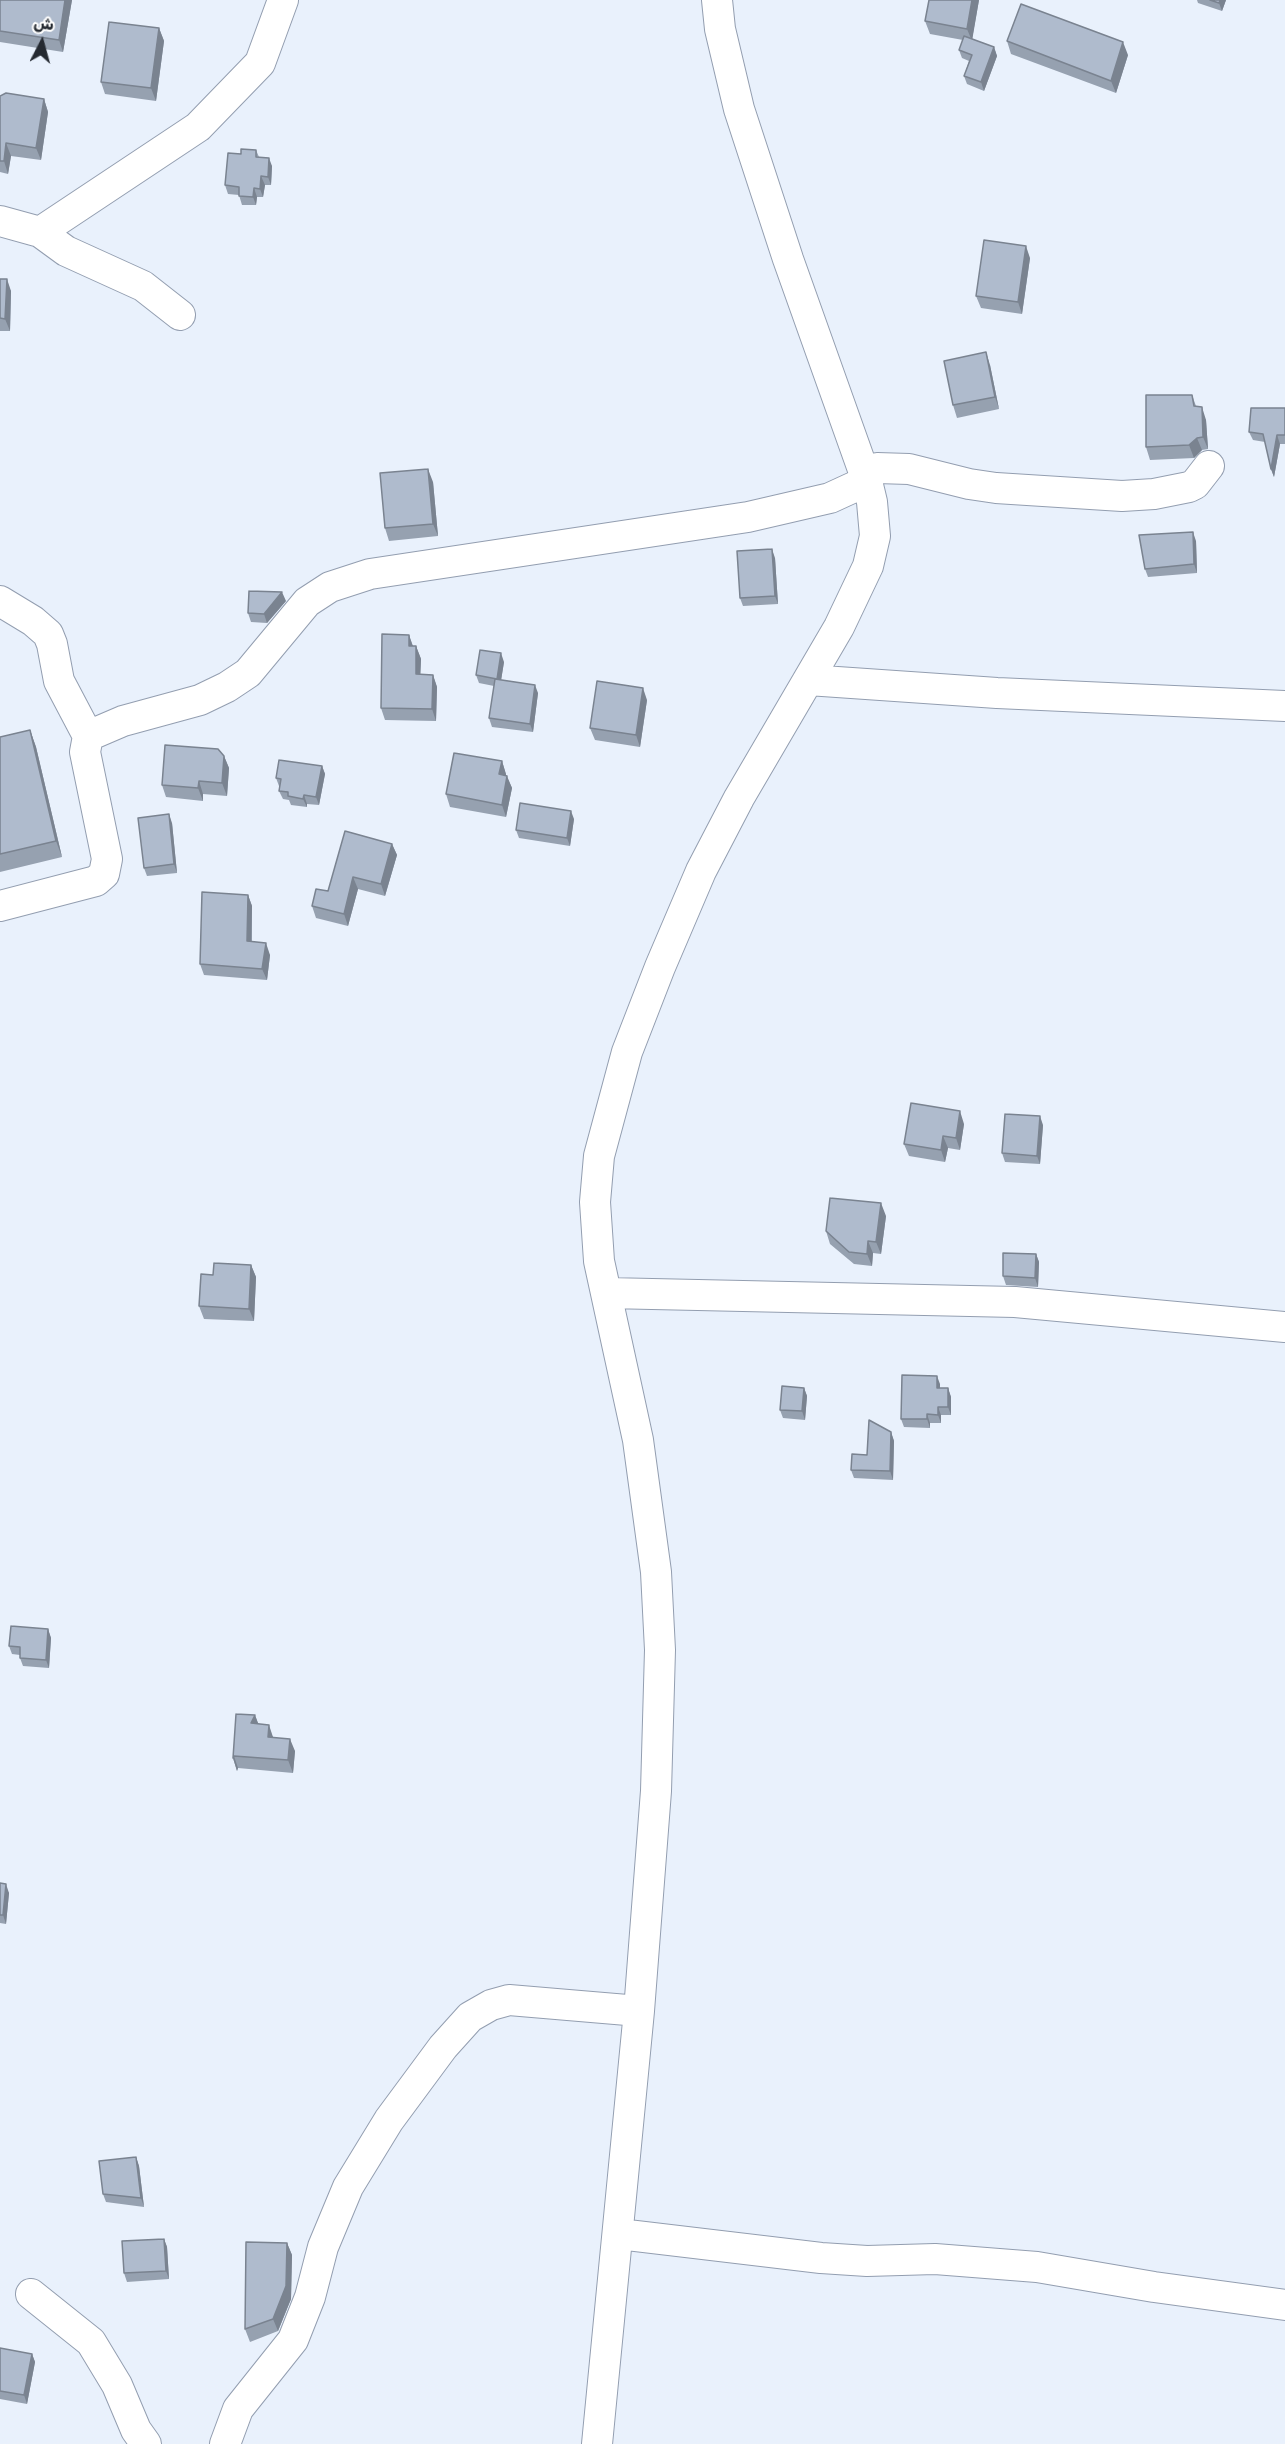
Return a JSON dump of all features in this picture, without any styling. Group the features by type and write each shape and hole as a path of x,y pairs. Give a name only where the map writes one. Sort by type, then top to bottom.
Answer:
{"street":[{"path":"40,232 198,127 260,63 283,0"},
{"path":"597,2444 639,2011 656,1791 660,1650 656,1572 638,1440 599,1261 595,1202 599,1156 627,1052 701,871 739,798 839,627 868,566 875,536 873,502 866,476 788,259 739,109 720,29 717,0"},
{"path":"0,221 40,232 66,251 143,286 180,315"},
{"path":"88,736 123,721 200,700 227,687 248,673 307,602 330,586 370,574 748,517 830,498 877,468 900,468 996,488 1122,496 1154,494 1189,487 1202,478 1209,466"},
{"path":"0,601 33,621 48,634 59,681 88,736 85,752 107,859 104,874 96,882 0,906"},
{"path":"808,680 997,693 1285,706"},
{"path":"607,1293 1016,1302 1285,1327"},
{"path":"225,2444 238,2409 293,2340 310,2297 323,2247 348,2187 389,2120 443,2047 470,2017 491,2005 509,2000 639,2011"},
{"path":"619,2234 821,2258 867,2261 935,2259 1037,2266 1154,2287 1285,2306"},
{"path":"31,2294 90,2342 117,2385 136,2430 146,2444"}],"building":[{"path":"0,0 65,0 59,40 0,31"},
{"path":"929,0 972,0 967,29 925,21"},
{"path":"1021,4 1123,42 1111,81 1007,41"},
{"path":"109,22 159,28 151,88 101,82"},
{"path":"964,36 994,47 981,82 964,76 972,55 959,50"},
{"path":"6,93 44,99 36,148 6,143 4,161 0,161 0,96"},
{"path":"241,149 256,150 256,157 269,158 268,177 261,176 260,189 254,188 253,197 239,196 239,187 225,185 228,153 241,154"},
{"path":"984,240 1026,246 1018,302 976,296"},
{"path":"0,279 7,279 5,319 0,318"},
{"path":"986,352 995,397 953,405 944,361"},
{"path":"1146,395 1192,395 1194,406 1202,407 1203,437 1197,438 1189,445 1146,447"},
{"path":"1251,408 1285,408 1285,435 1277,435 1271,469 1263,434 1249,432"},
{"path":"428,469 433,524 385,528 380,473"},
{"path":"1193,532 1194,564 1145,569 1139,535"},
{"path":"772,549 775,596 740,598 737,551"},
{"path":"249,591 282,592 264,614 248,613"},
{"path":"382,634 409,635 409,646 416,646 416,674 433,675 432,709 381,708"},
{"path":"480,650 501,653 497,679 476,675"},
{"path":"495,679 535,685 530,724 489,718"},
{"path":"597,681 643,688 636,735 590,728"},
{"path":"30,730 56,841 0,854 0,737"},
{"path":"165,745 218,749 224,756 222,783 199,781 198,788 162,785"},
{"path":"454,753 502,761 499,774 507,776 502,805 446,794"},
{"path":"279,760 322,766 316,797 304,795 303,799 288,796 288,792 279,791 281,779 276,778"},
{"path":"520,803 571,811 567,838 516,830"},
{"path":"169,814 174,864 144,868 138,818"},
{"path":"345,831 392,844 381,884 353,877 344,914 312,906 316,889 328,891"},
{"path":"202,892 248,895 247,941 266,943 262,969 200,964"},
{"path":"911,1103 960,1111 956,1138 943,1136 941,1150 904,1144"},
{"path":"1005,1114 1040,1116 1037,1156 1002,1153"},
{"path":"830,1198 881,1203 876,1242 868,1241 867,1254 849,1252 826,1231"},
{"path":"1003,1253 1036,1254 1035,1278 1003,1276"},
{"path":"214,1263 251,1265 249,1309 199,1306 201,1274 213,1275"},
{"path":"902,1375 937,1376 937,1388 948,1388 948,1407 938,1407 938,1415 927,1414 927,1419 901,1419"},
{"path":"782,1386 804,1388 802,1411 780,1410"},
{"path":"869,1420 891,1432 890,1471 851,1470 852,1454 867,1455"},
{"path":"11,1626 48,1629 46,1660 20,1658 20,1647 9,1646"},
{"path":"236,1714 255,1715 251,1723 269,1725 268,1737 290,1739 288,1760 234,1756 233,1758"},
{"path":"0,1883 6,1884 3,1915 0,1915"},
{"path":"136,2157 141,2198 103,2194 99,2161"},
{"path":"164,2239 166,2271 124,2273 122,2241"},
{"path":"246,2242 287,2243 286,2286 273,2319 245,2329"},
{"path":"0,2348 32,2354 24,2395 0,2391"}]}
